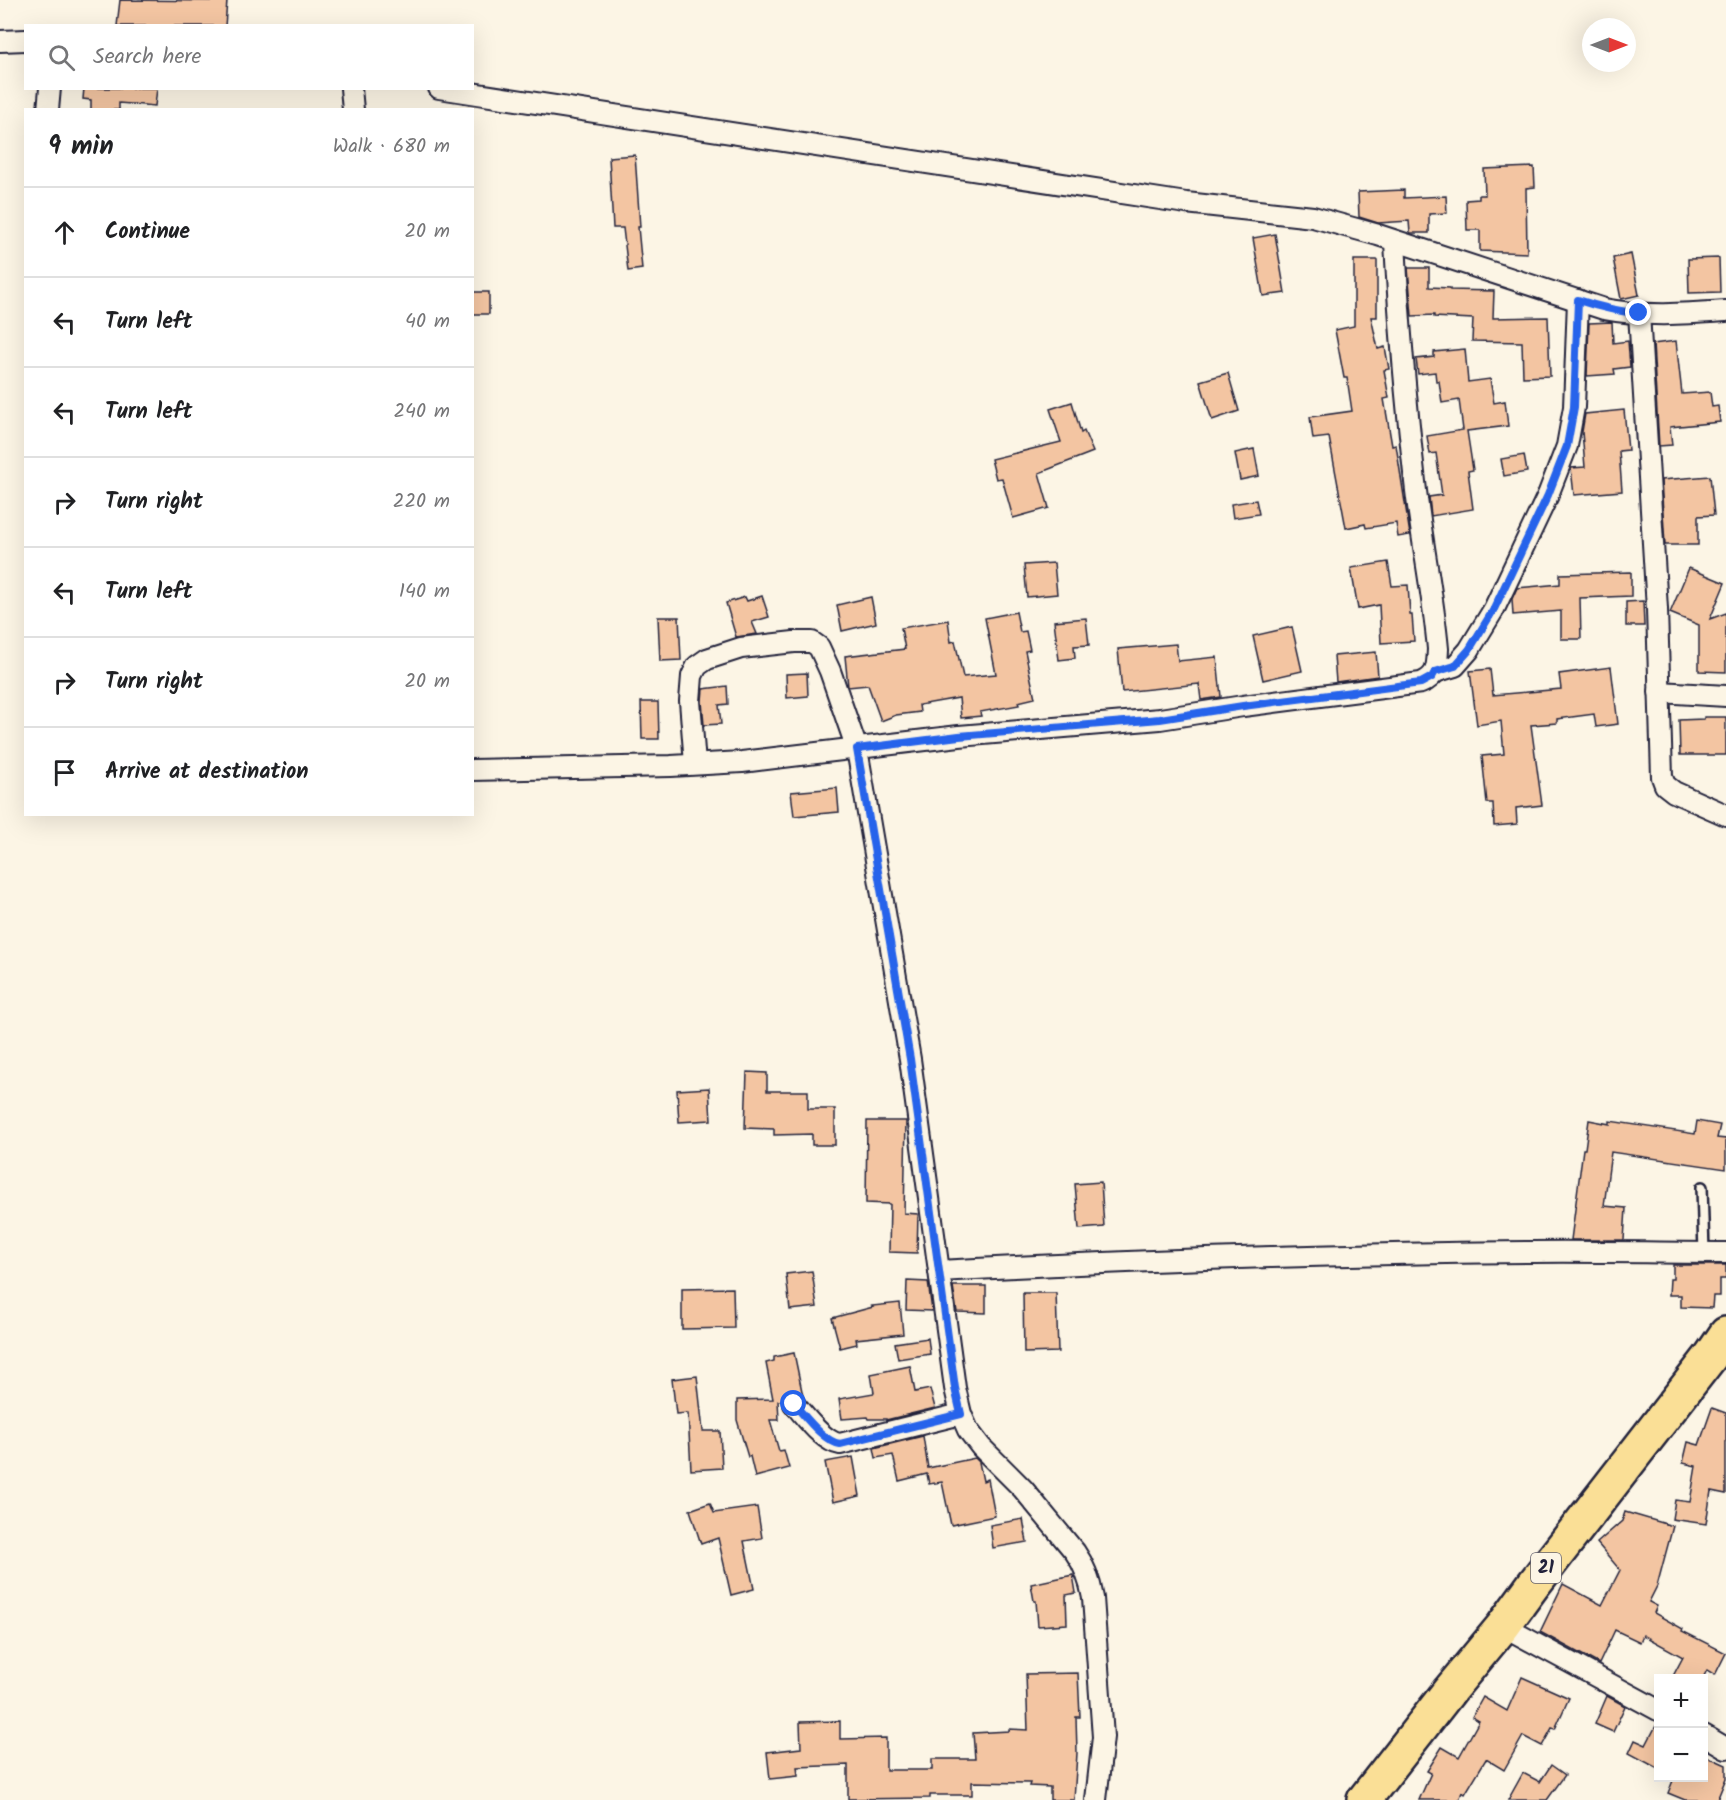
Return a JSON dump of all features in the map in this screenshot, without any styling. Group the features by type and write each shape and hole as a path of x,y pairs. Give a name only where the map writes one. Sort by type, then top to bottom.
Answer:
{"highway":[{"name":"21","path":"1364,1800 1503,1626 1726,1334"}],"street":[{"path":"0,41 24,40"},
{"path":"48,108 50,90"},
{"path":"351,90 352,108"},
{"path":"452,90 1174,202 1313,217 1378,235 1604,309 1624,313 1665,315 1726,311"},
{"path":"474,770 742,762 959,736 1160,719 1421,683 1432,677 1435,672 1438,649 1415,484 1399,319 1395,241"},
{"path":"1435,672 1455,666 1469,650 1494,609 1548,495 1567,446 1574,407 1578,300"},
{"path":"1639,313 1657,609 1662,777 1665,785 1674,792 1726,815"},
{"path":"695,764 690,701 692,676 697,666 707,659 741,648 794,642 812,642 819,647 830,671 857,749 910,1059 955,1388 961,1414 968,1430 981,1447 1023,1489 1082,1561 1094,1598 1103,1737 1096,1800"},
{"path":"1659,692 1726,696"},
{"path":"939,1271 1094,1262 1308,1256 1527,1252 1726,1254"},
{"path":"794,1404 818,1431 833,1443 840,1444 961,1414"},
{"path":"1503,1626 1654,1707"},
{"path":"1708,1737 1726,1748"}],"lane":[{"path":"1702,1187 1704,1253"}],"building":[{"path":"120,0 227,1 225,24 117,24"},
{"path":"84,90 157,90 155,106 119,103 119,108 91,108 91,100 83,99"},
{"path":"635,155 642,269 628,271 623,228 613,228 609,157"},
{"path":"1534,167 1535,187 1526,188 1527,253 1480,251 1480,230 1467,230 1466,200 1479,199 1479,195 1485,195 1484,169"},
{"path":"1404,190 1404,198 1446,196 1447,213 1429,214 1429,233 1410,233 1409,221 1378,223 1359,217 1358,192"},
{"path":"1275,234 1285,293 1263,296 1253,238"},
{"path":"1631,254 1639,295 1621,299 1613,258"},
{"path":"1719,258 1720,292 1689,293 1688,259"},
{"path":"1354,260 1377,260 1377,317 1371,317 1378,349 1385,347 1389,369 1384,370 1389,398 1384,399 1392,446 1396,445 1410,535 1398,537 1396,523 1366,528 1365,524 1346,528 1329,437 1313,439 1310,417 1352,411 1347,378 1344,378 1335,330 1354,326"},
{"path":"1408,268 1429,268 1429,287 1494,291 1493,318 1548,317 1550,376 1523,377 1522,342 1472,341 1473,319 1434,317 1434,315 1412,316"},
{"path":"474,292 489,292 489,314 474,314"},
{"path":"1612,322 1613,343 1628,341 1630,367 1614,369 1615,374 1587,376 1589,323"},
{"path":"1676,341 1682,394 1710,392 1712,407 1718,406 1720,422 1670,427 1672,445 1659,446 1653,344"},
{"path":"1465,349 1468,382 1490,379 1494,403 1505,401 1508,426 1467,431 1473,470 1468,471 1473,509 1431,516 1429,497 1442,495 1436,453 1430,454 1427,436 1463,430 1459,400 1442,403 1439,381 1436,381 1435,372 1418,374 1416,359 1434,357 1434,352"},
{"path":"1228,373 1239,411 1212,420 1200,381"},
{"path":"1072,402 1081,433 1084,431 1093,452 1039,473 1049,508 1013,518 1002,478 996,479 991,459 1061,442 1050,409"},
{"path":"1624,410 1628,450 1619,451 1622,491 1574,495 1571,468 1585,467 1582,432 1585,414"},
{"path":"1254,449 1259,476 1240,480 1235,453"},
{"path":"1524,455 1527,472 1504,476 1501,459"},
{"path":"1710,476 1714,515 1698,516 1698,545 1665,545 1661,480"},
{"path":"1256,500 1259,514 1233,518 1231,504"},
{"path":"1388,562 1392,586 1408,585 1414,641 1381,643 1379,605 1358,609 1351,568"},
{"path":"1054,563 1057,594 1027,597 1024,565"},
{"path":"1689,568 1725,583 1710,619 1726,613 1726,672 1699,671 1699,625 1670,613"},
{"path":"1631,572 1631,596 1580,598 1581,639 1561,639 1561,611 1513,615 1512,599 1517,588 1560,584 1560,574"},
{"path":"762,596 769,617 752,622 757,634 736,637 726,603 745,597 747,601"},
{"path":"871,597 876,623 842,631 837,605"},
{"path":"1643,601 1644,626 1626,626 1626,602"},
{"path":"1016,612 1020,632 1026,631 1030,650 1025,651 1035,698 1018,702 1019,705 980,712 981,716 961,718 959,698 919,705 920,712 896,715 881,721 868,685 848,687 845,656 905,649 901,628 948,620 951,642 955,641 963,677 996,674 985,618"},
{"path":"658,617 679,617 681,660 660,661"},
{"path":"1086,618 1089,645 1074,646 1075,658 1059,660 1054,621"},
{"path":"1292,627 1302,671 1263,680 1253,636"},
{"path":"1176,644 1178,661 1217,657 1221,697 1201,700 1199,684 1122,692 1118,649"},
{"path":"1376,652 1378,676 1336,682 1334,656"},
{"path":"1611,667 1618,724 1596,727 1594,714 1557,719 1557,723 1531,725 1542,805 1516,808 1517,824 1494,826 1493,803 1487,803 1482,756 1504,754 1501,721 1477,725 1470,671 1490,669 1493,695 1561,689 1559,674"},
{"path":"807,673 808,696 787,698 786,674"},
{"path":"727,686 728,704 719,705 721,724 704,725 703,689"},
{"path":"641,702 658,702 659,739 642,739"},
{"path":"1704,717 1726,717 1726,755 1680,755 1679,720 1704,719"},
{"path":"837,788 839,812 794,816 791,792"},
{"path":"747,1072 767,1073 767,1091 808,1091 808,1109 835,1109 835,1145 812,1145 812,1134 774,1135 774,1129 745,1128"},
{"path":"709,1088 711,1120 679,1122 677,1090"},
{"path":"1589,1120 1695,1134 1697,1121 1720,1125 1717,1138 1726,1139 1726,1169 1611,1152 1604,1206 1626,1208 1624,1240 1571,1240"},
{"path":"867,1121 906,1121 904,1213 918,1214 917,1253 889,1252 890,1204 866,1203"},
{"path":"1101,1182 1104,1227 1079,1229 1075,1184"},
{"path":"1673,1265 1726,1265 1726,1279 1720,1279 1720,1296 1713,1296 1712,1308 1681,1307 1681,1295 1669,1295 1670,1279 1673,1279"},
{"path":"812,1271 817,1307 790,1310 786,1274"},
{"path":"907,1281 928,1282 932,1311 906,1310"},
{"path":"953,1286 986,1286 986,1313 957,1312"},
{"path":"733,1288 734,1328 682,1329 682,1289"},
{"path":"1023,1293 1056,1293 1058,1352 1024,1353"},
{"path":"900,1303 903,1334 856,1339 857,1344 840,1348 832,1318 872,1306"},
{"path":"928,1338 930,1354 898,1359 895,1343"},
{"path":"794,1353 803,1396 791,1392 786,1395 783,1400 778,1401 779,1420 770,1420 779,1451 784,1450 789,1468 755,1477 737,1420 737,1400 773,1399 766,1363 774,1361 774,1357"},
{"path":"910,1366 915,1392 930,1389 935,1408 886,1420 869,1419 868,1417 842,1419 839,1399 874,1393 871,1374"},
{"path":"697,1376 703,1431 720,1431 722,1468 691,1470 688,1413 676,1414 672,1379"},
{"path":"1712,1408 1726,1413 1726,1494 1711,1491 1706,1524 1672,1519 1675,1500 1690,1502 1696,1466 1683,1463 1688,1442 1699,1445"},
{"path":"923,1436 928,1468 975,1458 979,1462 983,1481 988,1479 995,1516 951,1525 942,1482 929,1484 927,1474 899,1481 893,1455 876,1458 874,1448"},
{"path":"853,1457 860,1496 833,1502 825,1462"},
{"path":"710,1503 714,1513 757,1507 762,1538 744,1541 754,1589 731,1595 718,1538 701,1544 690,1510"},
{"path":"1625,1512 1673,1526 1657,1586 1649,1602 1657,1606 1654,1613 1683,1629 1682,1631 1726,1653 1715,1675 1707,1670 1705,1674 1674,1674 1683,1657 1643,1635 1640,1642 1615,1630 1599,1664 1540,1632 1563,1584 1602,1605 1620,1570 1597,1543 1622,1521"},
{"path":"1023,1519 1027,1542 993,1548 990,1525"},
{"path":"1073,1575 1076,1593 1066,1595 1067,1624 1038,1626 1036,1601 1034,1601 1031,1584"},
{"path":"1078,1673 1080,1717 1076,1717 1077,1753 1074,1800 1050,1800 1050,1787 1029,1786 1030,1783 972,1782 972,1795 848,1799 848,1765 797,1767 798,1776 770,1779 767,1752 801,1748 800,1722 840,1721 840,1739 886,1738 886,1770 932,1770 932,1759 975,1759 973,1733 1009,1731 1009,1729 1028,1730 1026,1674"},
{"path":"1522,1677 1569,1698 1555,1729 1552,1728 1542,1746 1523,1736 1504,1770 1486,1759 1465,1794 1462,1792 1459,1800 1419,1800 1431,1773 1427,1771 1442,1747 1459,1757 1479,1721 1472,1717 1483,1697 1507,1711"},
{"path":"1607,1696 1625,1706 1613,1732 1595,1724"},
{"path":"1654,1730 1654,1766 1629,1753 1635,1740 1646,1745"},
{"path":"1708,1757 1726,1765 1726,1778 1717,1800 1685,1800 1668,1793 1672,1782 1708,1782"},
{"path":"1551,1765 1565,1775 1547,1800 1508,1800 1523,1773 1540,1782"}],"route":[{"path":"794,1404 818,1431 833,1443 840,1444 961,1414 955,1388 910,1059 857,749 959,736 1160,719 1314,698 1421,683 1432,677 1435,672 1455,666 1469,650 1494,609 1548,495 1567,446 1574,407 1578,300 1604,309 1639,313"}]}
